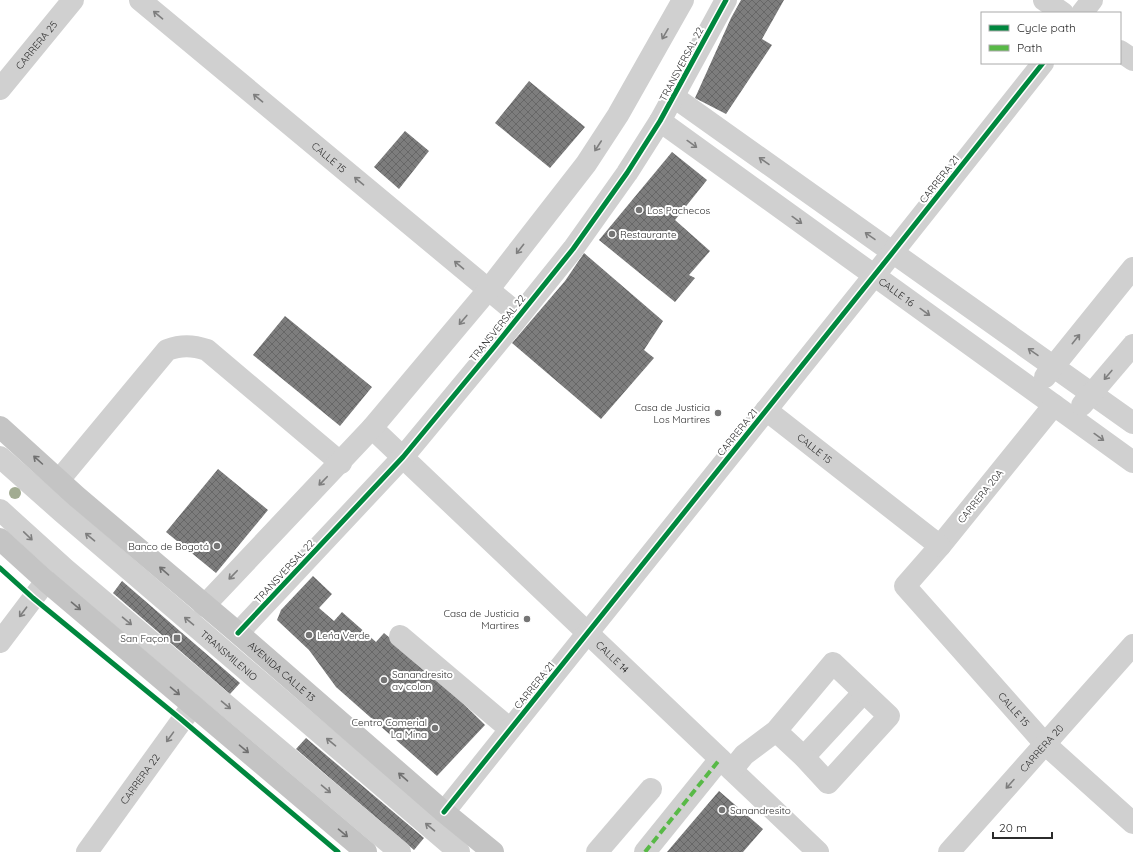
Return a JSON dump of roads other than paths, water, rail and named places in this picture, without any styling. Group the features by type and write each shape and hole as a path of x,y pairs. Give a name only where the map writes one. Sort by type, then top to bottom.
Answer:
{"main road":[{"name":"AVENIDA CALLE 13","path":"0,426 76,496 492,852"},
{"path":"0,539 46,581 366,852"}],"street":[{"name":"CARRERA 25","path":"0,89 72,0"},
{"name":"CALLE 15","path":"140,0 519,315"},
{"path":"204,606 372,428 488,290 586,164 618,115 684,0"},
{"name":"TRANSVERSAL 22","path":"238,634 403,457 573,249 627,173 660,121 726,0"},
{"path":"1044,0 1062,12"},
{"path":"1083,12 1092,0"},
{"path":"1121,52 1133,60"},
{"name":"CARRERA 21","path":"444,812 1042,64"},
{"path":"674,97 1133,423"},
{"name":"CALLE 16","path":"660,121 1133,462"},
{"path":"1034,391 1133,268"},
{"path":"1072,418 1133,345"},
{"path":"59,480 167,350 186,346 196,346 207,350 341,462"},
{"name":"CARRERA 20A","path":"905,586 940,546 1054,405"},
{"name":"CALLE 15","path":"766,410 940,546"},
{"name":"CALLE 14","path":"372,428 818,852"},
{"name":"TRANSMILENIO","path":"0,457 62,512 459,852"},
{"path":"0,510 65,569 400,852"},
{"path":"0,642 46,581"},
{"name":"CALLE 15","path":"905,586 1045,744 1133,823"},
{"path":"400,636 510,729"},
{"name":"CARRERA 20","path":"949,852 1133,645"},
{"path":"645,852 726,764 744,755 776,731 833,663 889,716 828,783 804,757 776,731"},
{"path":"804,757 863,693"},
{"name":"CARRERA 22","path":"87,852 193,706"},
{"path":"597,852 651,789"}],"place":[{"name":"Los Pachecos","path":"639,210"},
{"name":"Restaurante","path":"612,234"},
{"name":"Casa de Justicia Los Martires","path":"718,413"},
{"name":"Banco de Bogotá","path":"217,546"},
{"name":"Casa de Justicia Martires","path":"527,619"},
{"name":"Leńa Verde","path":"309,635"},
{"name":"San Façon","path":"177,638"},
{"name":"Sanandresito av colon","path":"384,680"},
{"name":"Centro Comerial La Mina","path":"435,728"},
{"name":"Sanandresito","path":"722,810"}]}
